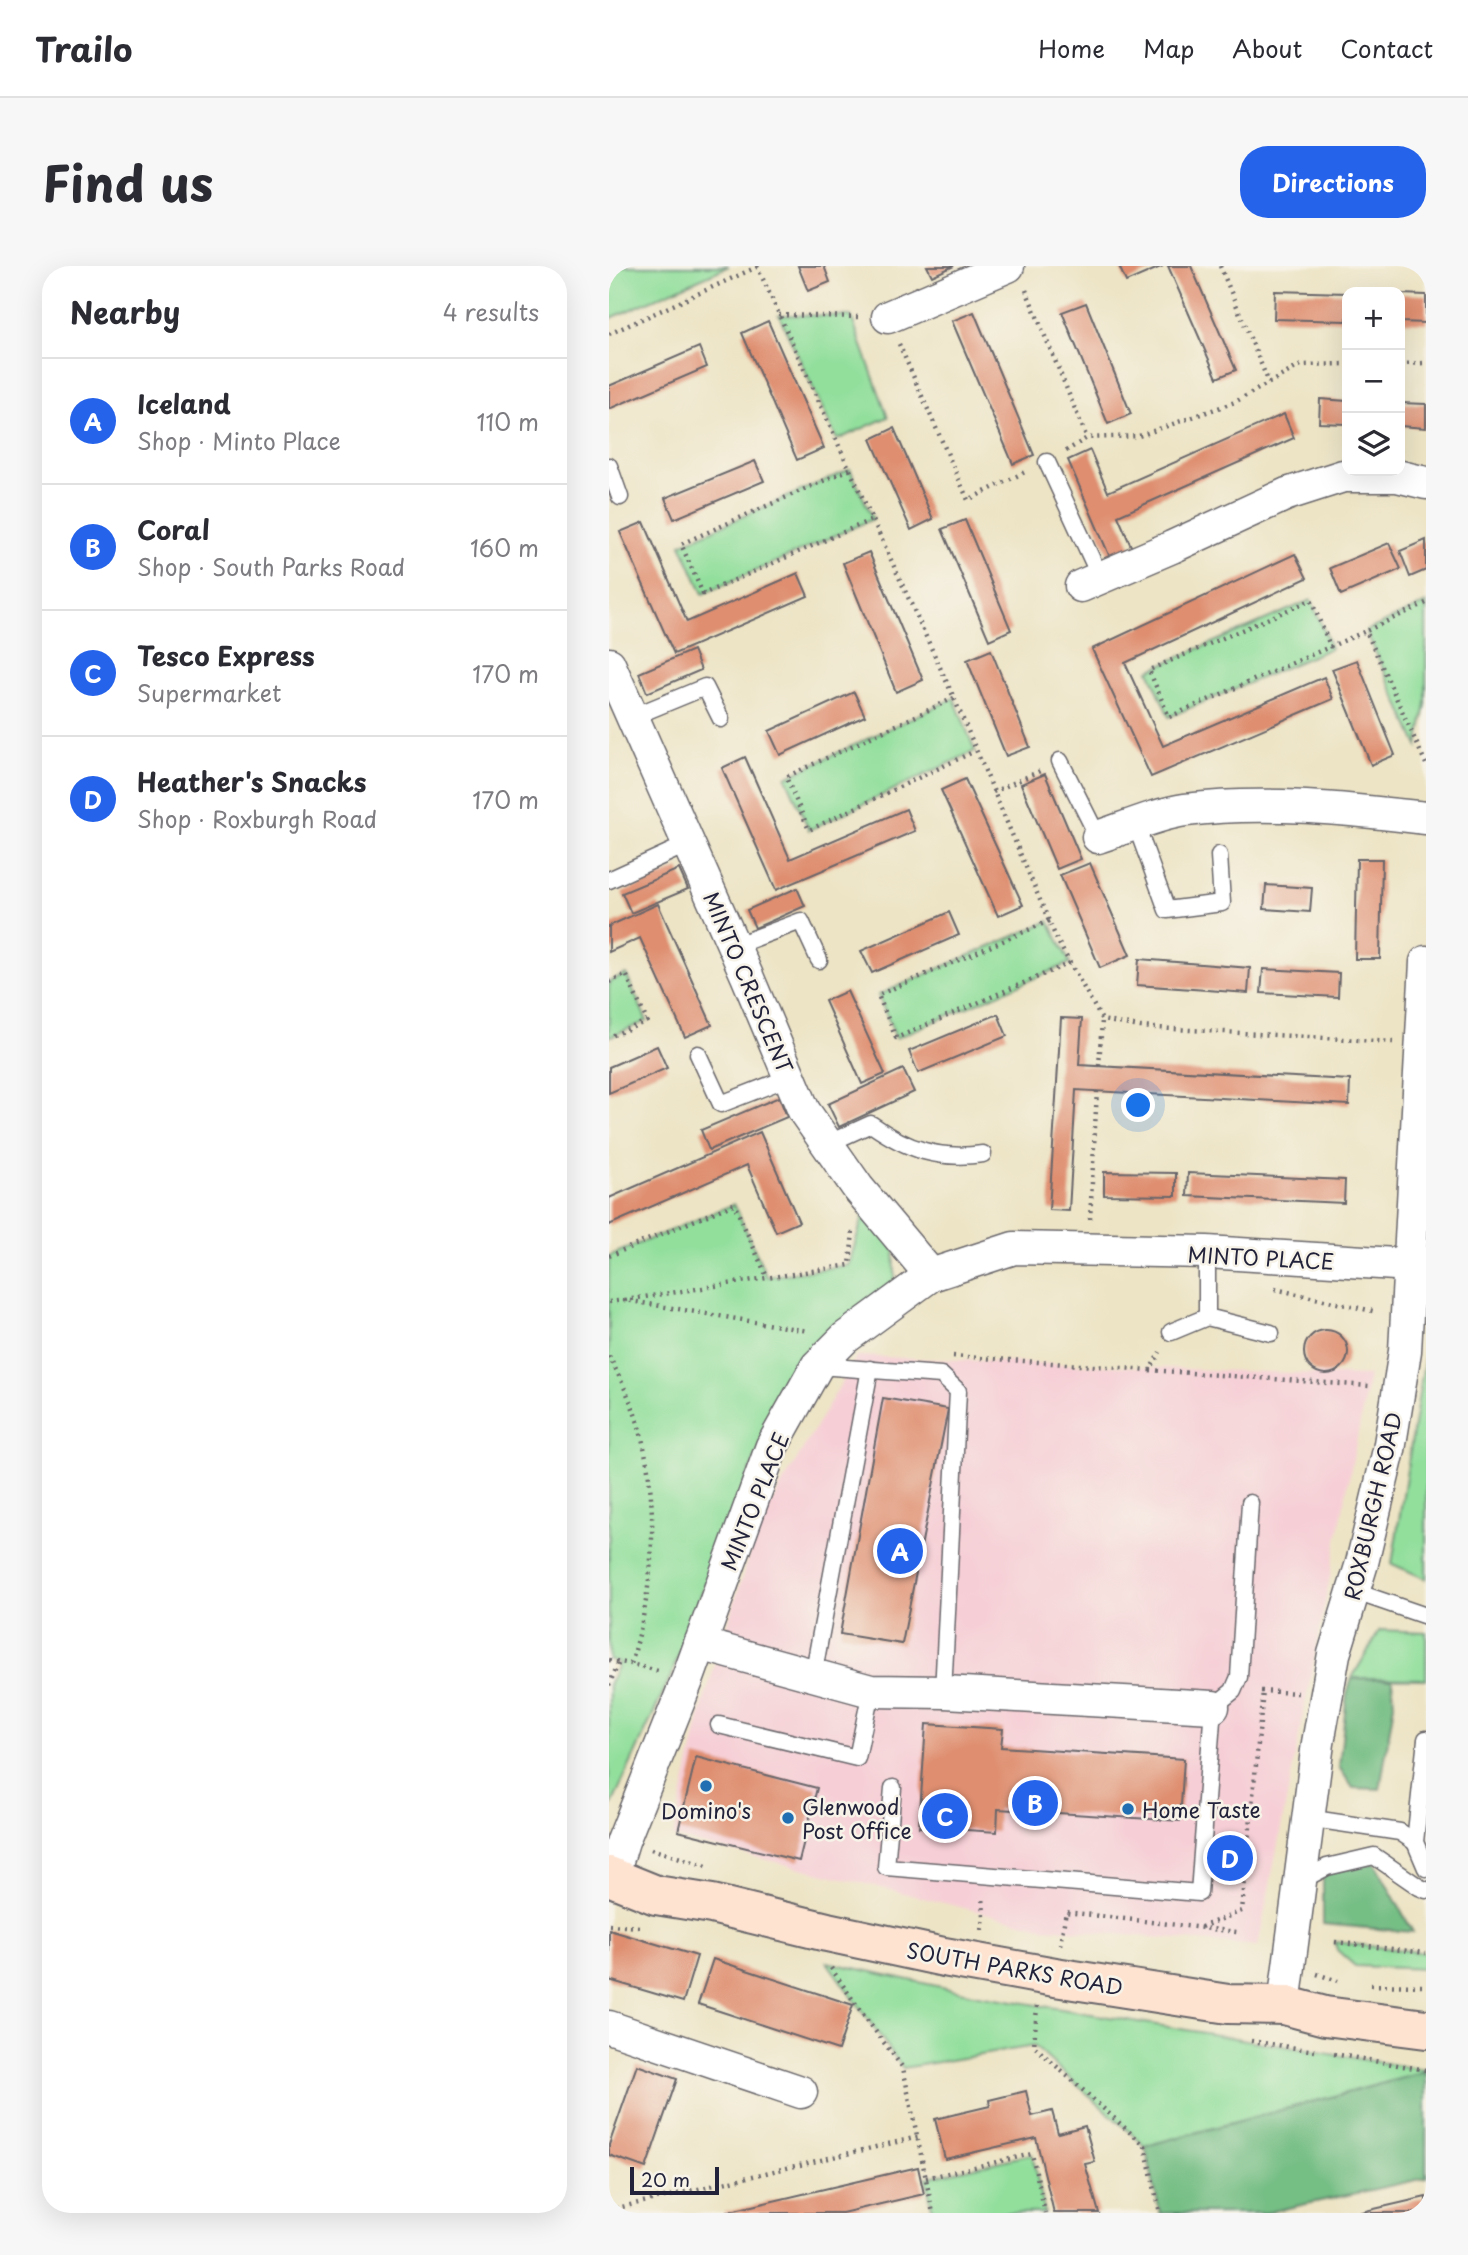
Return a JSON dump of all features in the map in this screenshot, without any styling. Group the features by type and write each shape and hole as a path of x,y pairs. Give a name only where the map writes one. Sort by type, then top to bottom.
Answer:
{"street":[{"path":"888,317 1014,272"},
{"path":"1090,581 1287,494 1343,476 1397,476 1426,483"},
{"name":"MINTO CRESCENT","path":"609,664 804,1111 858,1188 931,1275"},
{"path":"1098,837 1182,810 1268,805 1426,818"},
{"name":"ROXBURGH ROAD","path":"1284,2004 1307,1818 1334,1654 1389,1450 1405,1351 1423,1058 1426,962"},
{"name":"MINTO PLACE","path":"610,1878 688,1678 772,1446 817,1366 845,1338 931,1275 1014,1248 1207,1252 1411,1265"},
{"path":"700,1644 871,1691 1223,1699"},
{"name":"SOUTH PARKS ROAD","path":"610,1878 656,1895 712,1904 944,1957 1228,2004 1284,2004 1325,2016 1426,2029"},
{"path":"609,2027 801,2092"}],"lane":[{"path":"1047,461 1090,581"},
{"path":"609,466 620,497"},
{"path":"632,717 705,687 721,719"},
{"path":"1060,761 1098,837"},
{"path":"1136,825 1167,909 1221,903 1219,855"},
{"path":"609,880 688,844"},
{"path":"734,946 801,921 819,960"},
{"path":"698,1054 722,1104 790,1077"},
{"path":"827,1144 871,1124 901,1143 935,1155 958,1157 983,1154"},
{"path":"1207,1252 1207,1317"},
{"path":"1171,1332 1207,1317 1271,1333"},
{"path":"817,1366 941,1375 958,1391 943,1693"},
{"path":"813,1676 870,1369"},
{"path":"893,1788 886,1867 1199,1893 1223,1699 1239,1677 1250,1503"},
{"path":"1353,1591 1426,1616"},
{"path":"719,1725 857,1758 871,1691"},
{"path":"1426,1739 1415,1842 1426,1868"},
{"path":"1307,1818 1400,1832 1415,1842"},
{"path":"1299,1882 1327,1867 1374,1856 1419,1888 1426,1890"}],"path":[{"path":"609,334 757,266 954,698 1049,921 1102,1020 1099,1066"},
{"path":"1220,266 1269,383"},
{"path":"1014,272 1087,438"},
{"path":"779,315 888,317 968,500 1087,438 1139,436 1235,402 1301,365 1342,364"},
{"path":"1405,364 1426,363"},
{"path":"850,469 681,544 703,594 873,519"},
{"path":"1331,648 1311,600 1149,670 1169,717 1331,648 1426,603"},
{"path":"1366,631 1426,764"},
{"path":"954,698 786,777 809,830 975,751"},
{"path":"993,792 1060,761"},
{"path":"1049,921 878,995 896,1038 1070,963"},
{"path":"609,982 627,974 647,1021 609,1037"},
{"path":"1102,1020 1140,1027 1423,1058"},
{"path":"1088,1250 1097,1091"},
{"path":"609,1302 849,1265 858,1188"},
{"path":"609,1256 734,1204 767,1277"},
{"path":"1263,1287 1377,1312"},
{"path":"625,1300 845,1338"},
{"path":"1150,1370 1171,1332"},
{"path":"944,1355 1399,1388"},
{"path":"609,1356 624,1385 640,1429 649,1474 652,1515 652,1554 640,1636 631,1664"},
{"path":"609,1660 688,1678"},
{"path":"609,1685 619,1662"},
{"path":"1223,1699 1263,1691 1327,1695"},
{"path":"1199,1928 1242,1911 1263,1691"},
{"path":"624,1840 712,1868"},
{"path":"1066,1912 1237,1932"},
{"path":"981,1933 984,1918"},
{"path":"1335,1942 1426,1954"},
{"path":"827,1962 903,2068 933,2213"},
{"path":"1289,1964 1348,1985"},
{"path":"1361,1985 1426,1986"},
{"path":"1037,2005 1034,2046 1145,2146 1160,2213"},
{"path":"609,2210 918,2137"},
{"path":"926,2178 1031,2154 1045,2213"}],"shaded area":[{"path":"857,1356 1369,1376 1258,1946 1046,1928 673,1837 703,1704 758,1526"}],"green space":[{"path":"609,266 729,266 609,319"},
{"path":"779,315 851,316 888,417 837,440"},
{"path":"850,469 873,519 703,594 681,544"},
{"path":"1311,600 1331,648 1169,717 1149,670"},
{"path":"1426,603 1426,704 1418,746 1366,631"},
{"path":"954,698 975,751 809,830 786,777"},
{"path":"1049,921 1070,963 896,1038 878,995"},
{"path":"626,974 647,1021 609,1037 609,982"},
{"path":"734,1204 767,1277 849,1265 863,1216 894,1238 895,1279 849,1322 761,1444 672,1673 609,1811 609,1685 619,1662 609,1660 609,1256"},
{"path":"1426,1350 1426,1579 1392,1564"},
{"path":"1380,1630 1426,1632 1426,1679 1352,1678"},
{"path":"1352,1678 1392,1679 1394,1704 1380,1789 1353,1788 1339,1767 1347,1694"},
{"path":"1375,1863 1413,1932 1323,1924 1323,1873"},
{"path":"1335,1942 1426,1953 1426,1969 1355,1966 1337,1950"},
{"path":"827,1962 978,1995 1426,2072 1145,2146 1034,2046 903,2068"},
{"path":"1426,2072 1426,2178 1265,2213 1160,2213 1145,2146"},
{"path":"1032,2154 1045,2213 933,2213 926,2178"}],"building":[{"path":"798,266 824,266 830,282 808,291"},
{"path":"927,266 954,266 932,276"},
{"path":"1119,266 1163,266 1126,282"},
{"path":"1168,266 1191,266 1236,370 1217,378"},
{"path":"1275,291 1342,293 1342,321 1274,319"},
{"path":"1405,294 1426,295 1426,323 1405,322"},
{"path":"1086,303 1131,414 1108,424 1062,312"},
{"path":"974,312 1034,455 1013,464 952,321"},
{"path":"768,321 824,448 797,460 742,333"},
{"path":"699,347 707,367 609,409 609,386"},
{"path":"1320,399 1342,401 1342,424 1319,423"},
{"path":"1405,403 1426,404 1426,428 1405,426"},
{"path":"1284,414 1294,438 1118,516 1134,553 1112,562 1068,460 1090,450 1108,492"},
{"path":"894,428 933,519 911,530 871,439"},
{"path":"755,461 764,481 674,519 665,498"},
{"path":"965,520 1011,630 989,640 942,529"},
{"path":"644,522 687,622 798,573 808,596 674,654 620,532"},
{"path":"1426,540 1426,570 1410,577 1400,551"},
{"path":"1389,543 1401,569 1341,595 1330,568"},
{"path":"869,552 923,680 896,692 843,563"},
{"path":"1295,554 1307,578 1125,663 1163,746 1324,677 1333,699 1151,777 1092,649"},
{"path":"693,650 701,670 647,693 639,673"},
{"path":"991,650 1030,747 1006,756 967,660"},
{"path":"1357,660 1395,755 1371,765 1332,669"},
{"path":"854,692 865,716 780,755 769,731"},
{"path":"745,757 790,859 906,809 915,831 776,890 722,768"},
{"path":"1045,774 1081,859 1057,869 1021,784"},
{"path":"965,779 1023,905 998,916 941,790"},
{"path":"1357,859 1382,859 1380,959 1355,959"},
{"path":"1090,863 1130,955 1100,968 1060,875"},
{"path":"679,869 688,889 631,913 622,893"},
{"path":"1266,885 1312,888 1310,912 1264,909"},
{"path":"797,888 805,906 755,928 747,910"},
{"path":"658,904 712,1025 685,1037 640,938 609,952 609,926"},
{"path":"949,912 959,935 872,973 861,951"},
{"path":"1139,959 1250,968 1248,993 1137,985"},
{"path":"1263,969 1339,973 1338,997 1261,993"},
{"path":"847,991 885,1074 862,1084 825,1001"},
{"path":"998,1014 1007,1036 918,1073 909,1051"},
{"path":"1061,1018 1082,1019 1079,1065 1350,1080 1349,1105 1076,1090 1069,1211 1049,1210"},
{"path":"657,1046 667,1068 609,1093 609,1067"},
{"path":"903,1069 914,1092 839,1127 828,1104"},
{"path":"779,1097 787,1117 709,1150 701,1130"},
{"path":"760,1132 799,1222 776,1232 747,1165 609,1225 609,1198"},
{"path":"1104,1172 1176,1173 1176,1196 1104,1195"},
{"path":"1188,1173 1345,1180 1344,1203 1187,1196"},
{"path":"1326,1330 1341,1337 1348,1352 1341,1367 1326,1374 1311,1367 1304,1352 1311,1337"},
{"path":"883,1398 948,1409 902,1644 840,1634"},
{"path":"926,1724 1003,1729 1001,1747 1184,1759 1180,1821 998,1809 997,1832 919,1827"},
{"path":"696,1757 817,1788 799,1861 678,1831"},
{"path":"609,1930 697,1956 683,2002 609,1980"},
{"path":"713,1959 853,2005 838,2050 698,2004"},
{"path":"637,2065 677,2079 646,2168 609,2155 609,2145"},
{"path":"1026,2091 1032,2116 1052,2111 1058,2133 1085,2126 1095,2162 1085,2164 1099,2213 1054,2213 1036,2138 945,2159 935,2119 990,2106 989,2100"},
{"path":"918,2167 924,2194 842,2213 722,2213"},
{"path":"1426,2197 1426,2213 1361,2213 1361,2212"}],"place":[{"name":"Iceland","path":"900,1551"},
{"name":"Domino's","path":"706,1786"},
{"name":"Coral","path":"1035,1803"},
{"name":"Home Taste","path":"1128,1809"},
{"name":"Tesco Express","path":"945,1816"},
{"name":"Glenwood Post Office","path":"788,1818"},
{"name":"Heather's Snacks","path":"1230,1858"}]}
